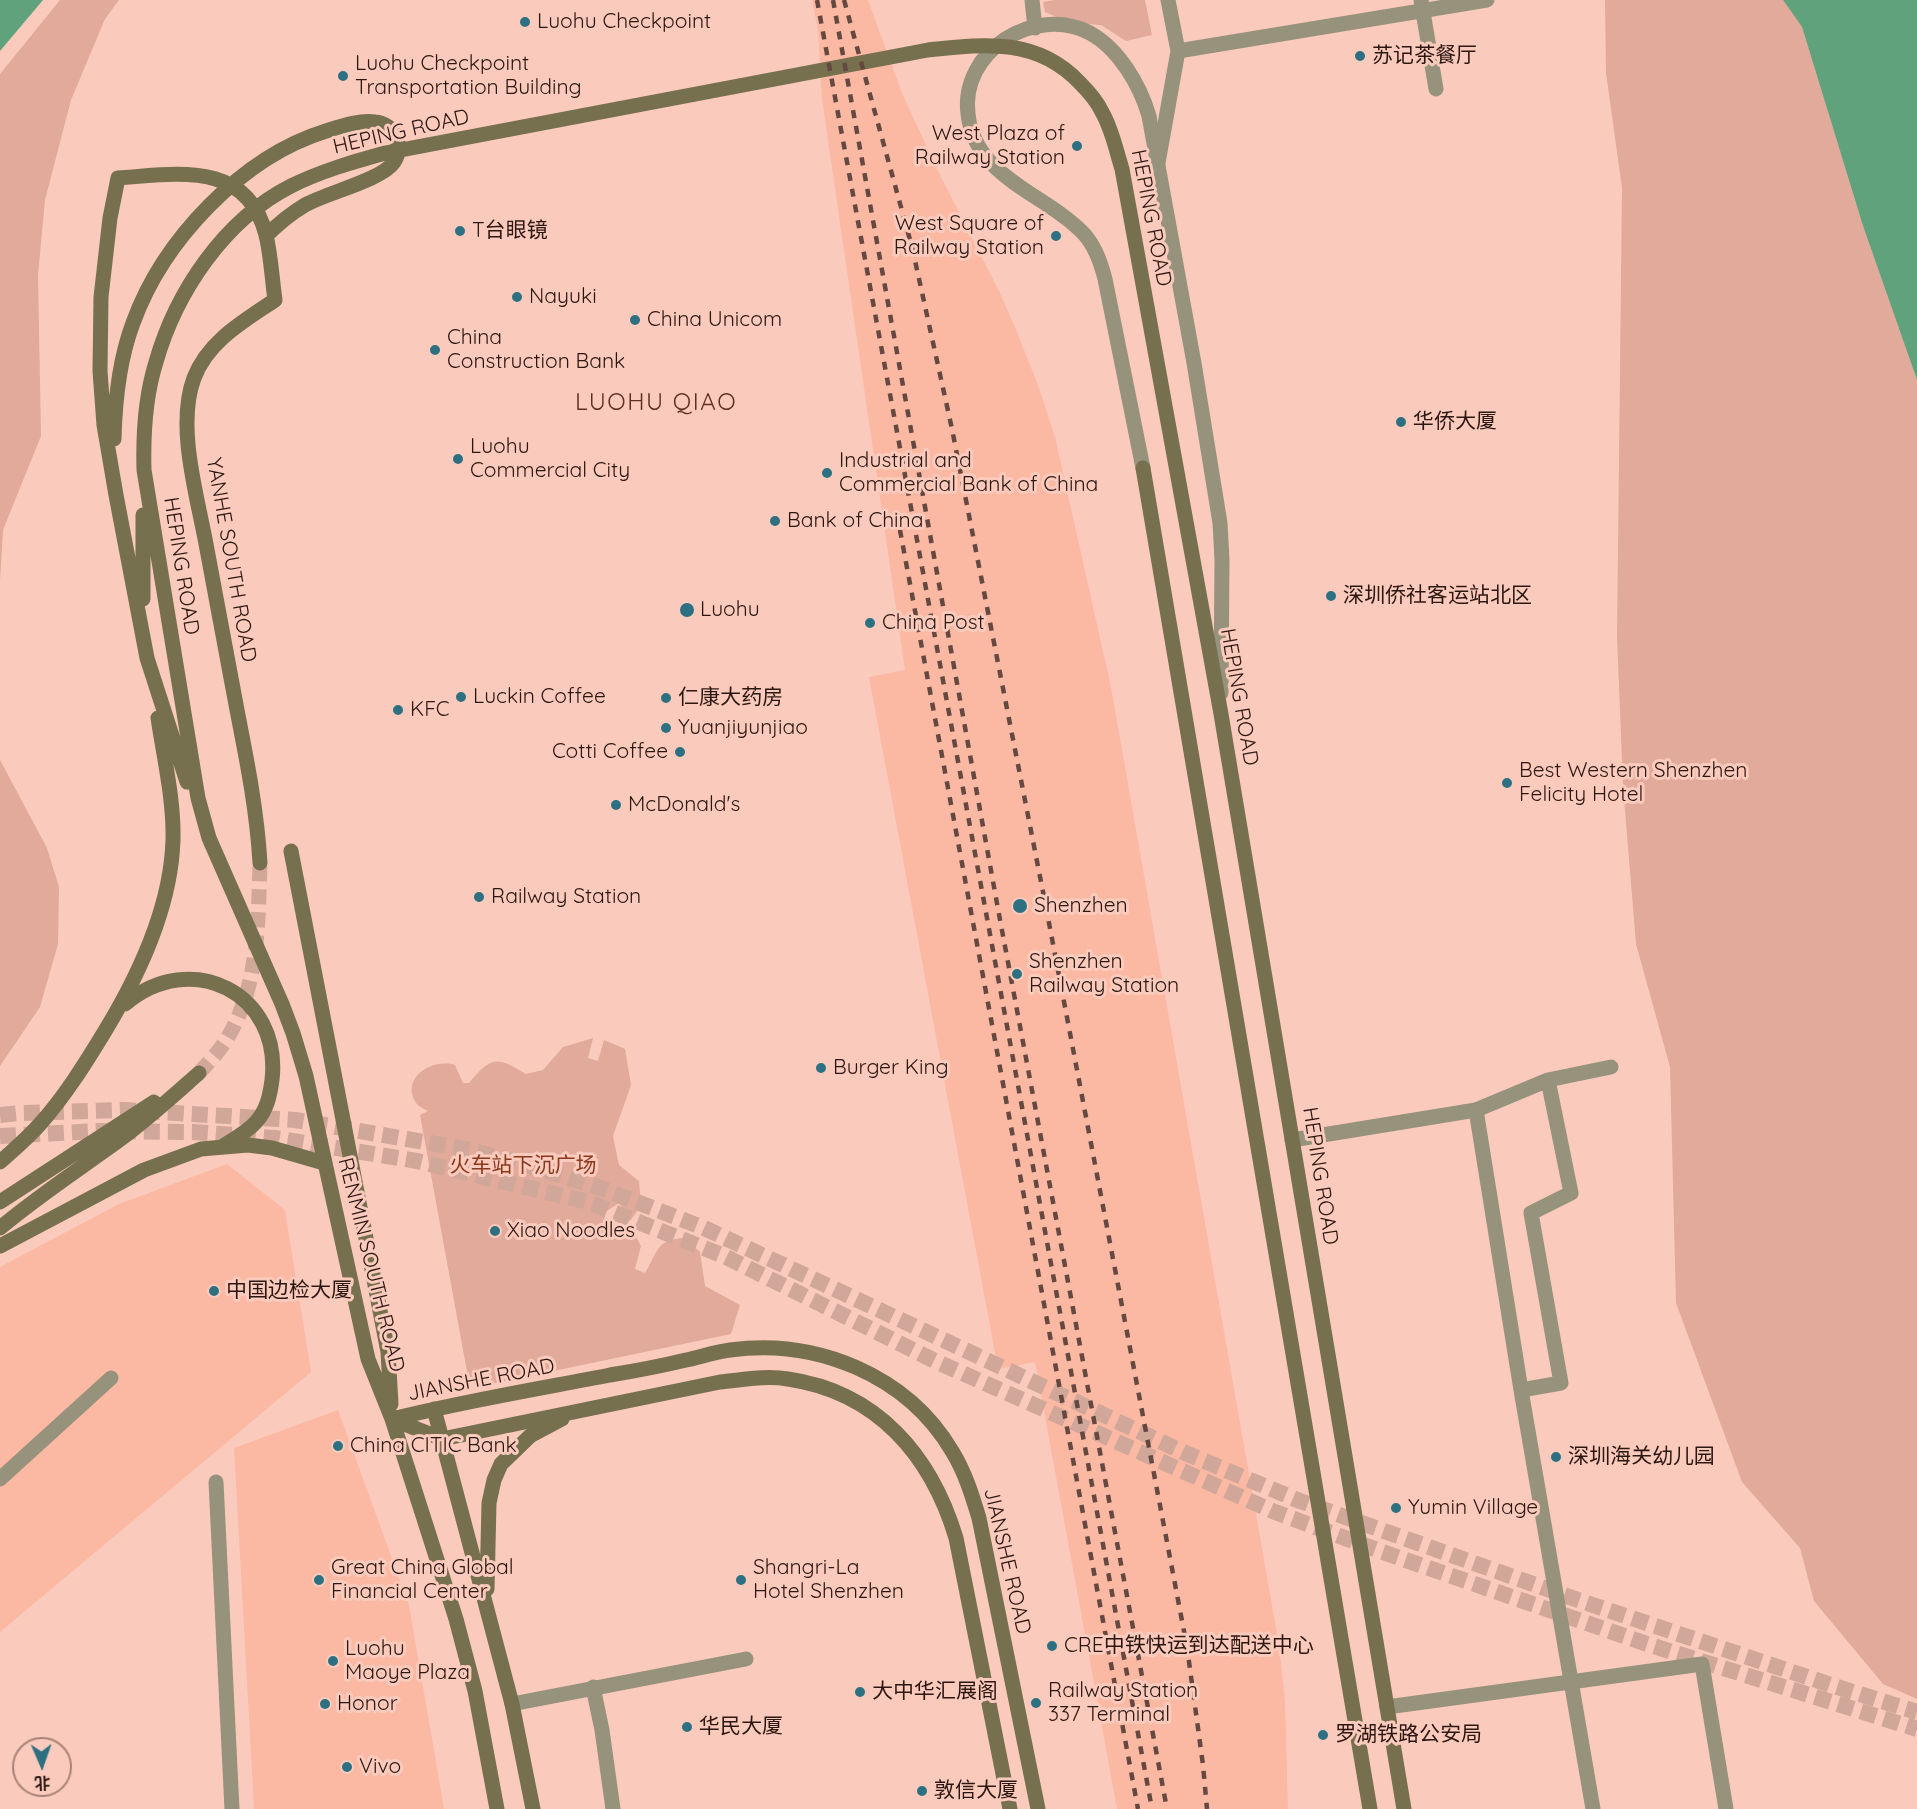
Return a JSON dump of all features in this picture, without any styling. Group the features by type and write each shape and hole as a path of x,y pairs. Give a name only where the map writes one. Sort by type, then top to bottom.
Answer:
{"main road":[{"name":"HEPING ROAD","path":"306,1076 282,1004 209,838 192,766 144,470 146,411 156,362 181,302 213,252 232,230 259,206 289,187 320,172 385,153 917,53 961,47 1012,47 1034,51 1054,62 1073,75 1102,111 1122,169 1221,714 1404,1809"},
{"path":"0,1162 38,1126 68,1090 119,1009 150,946 169,873 173,841 166,766 116,495 104,425 100,350 101,297 110,218 118,178 191,174 211,177 231,185 247,199 260,218 266,236 285,218 306,205 385,171 394,163 399,145 391,128 383,123 371,121 338,127 309,136 278,150 251,168 231,185 201,214 167,259 146,292 133,322 118,376 113,453 116,495"},
{"name":"YANHE SOUTH ROAD","path":"260,863 252,790 193,471 188,414 189,394 195,375 206,355 238,325 275,300 266,236"},
{"path":"1143,468 1370,1809"},
{"path":"144,470 143,600 147,658 177,753 209,838"},
{"path":"291,851 388,1352 392,1419"},
{"path":"119,1009 137,994 155,985 186,978 203,979 220,984 238,994 251,1006 262,1024 269,1043 272,1060 270,1095 266,1108 257,1121 223,1146"},
{"path":"0,1202 199,1073 120,1140 52,1187 0,1228"},
{"name":"RENMIN SOUTH ROAD","path":"306,1076 368,1359 392,1419 456,1619 475,1691 497,1809"},
{"path":"0,1246 144,1170 201,1149 223,1146 272,1148 324,1163"},
{"name":"JIANSHE ROAD","path":"392,1419 656,1367 730,1350 764,1348 817,1353 851,1364 888,1384 919,1408 942,1435 954,1453 970,1489 981,1529 1038,1809"},
{"path":"442,1439 581,1409 720,1382 755,1378 786,1378 819,1385 858,1402 890,1426 915,1452 933,1479 948,1513 956,1538 1010,1809"},
{"path":"434,1409 512,1704 533,1809"},
{"path":"487,1607 489,1503 494,1480 501,1464 530,1436 581,1409"},
{"name":"JIANSHE ROAD","path":"392,1419 442,1439"}],"street":[{"path":"1032,0 1035,28"},
{"name":"HEPING ROAD","path":"1158,163 1178,51 1168,0"},
{"path":"1178,51 1422,6 1486,0"},
{"path":"1422,6 1436,89"},
{"path":"1143,468 1105,279 1094,249 1078,228 988,162 969,123 968,92 981,61 993,47 1006,38 1035,28 1054,25 1073,27 1091,33 1129,71 1140,90 1149,116 1220,524 1222,561 1221,714"},
{"path":"1292,1140 1476,1110 1548,1080 1611,1067"},
{"path":"1521,1390 1562,1383 1531,1213 1571,1193 1548,1080"},
{"path":"1476,1110 1521,1390 1593,1809"},
{"path":"0,1479 111,1378"},
{"path":"216,1482 232,1809"},
{"path":"512,1704 746,1659"},
{"path":"1387,1707 1702,1664 1726,1809"},
{"path":"593,1687 602,1730 613,1809"}],"shaded area":[{"path":"0,0 43,0 0,51"},
{"path":"812,0 868,0 902,93 1017,332 1055,437 1111,687 1279,1645 1285,1701 1288,1809 1117,1809 1035,1362 998,1369 869,677 905,670 822,99 818,30"},
{"path":"1783,0 1917,0 1917,380 1863,226 1802,27"},
{"path":"227,1164 285,1210 311,1372 0,1632 0,1267 119,1204"},
{"name":"Luohu Maoye Plaza","path":"338,1410 409,1605 444,1809 254,1809 234,1448"}],"green space":[{"path":"60,0 119,0 105,19 71,100 45,200 38,275 41,436 3,530 0,581 0,74"},
{"path":"1145,0 1152,35 1126,41 1101,25 1070,23 1045,12 1043,2"},
{"path":"1605,0 1783,0 1802,27 1863,226 1917,380 1917,1699 1883,1684 1814,1601 1800,1548 1742,1482 1676,1303 1670,1067 1636,944 1623,786 1617,637 1622,188 1606,73"},
{"path":"0,760 47,848 59,887 58,944 40,1007 0,1066"},
{"name":"火车站下沉广场","path":"593,1038 588,1058 598,1061 604,1040 625,1049 631,1085 613,1136 619,1165 639,1181 641,1206 630,1221 619,1203 604,1213 609,1233 624,1234 632,1230 641,1246 635,1269 645,1273 663,1244 685,1238 700,1252 705,1286 740,1305 731,1334 491,1384 468,1377 420,1115 428,1111 416,1103 412,1094 412,1086 415,1078 421,1072 437,1064 455,1065 463,1083 469,1083 483,1068 495,1062 508,1064 526,1074 543,1070 563,1047"}],"tunnel":[{"path":"199,1073 228,1037 246,996 255,953 260,863"},
{"path":"0,1115 124,1110 295,1120 471,1150 598,1187 704,1228 1183,1452 1300,1501 1575,1599 1917,1712"},
{"path":"0,1136 99,1131 193,1132 275,1138 417,1161 588,1202 724,1256 935,1361 1275,1512 1647,1644 1917,1729"}],"railway":[{"path":"817,0 1152,1809"},
{"path":"833,0 998,909 1167,1809"},
{"path":"844,0 912,247 952,429 1187,1647 1207,1809"},
{"path":"897,514 1138,1809"}],"place":[{"name":"Luohu Checkpoint","path":"525,22"},
{"name":"苏记茶餐厅","path":"1360,56"},
{"name":"Luohu Checkpoint Transportation Building","path":"343,76"},
{"name":"West Plaza of Railway Station","path":"1077,146"},
{"name":"T台眼镜","path":"460,231"},
{"name":"West Square of Railway Station","path":"1056,236"},
{"name":"Nayuki","path":"517,297"},
{"name":"China Unicom","path":"635,320"},
{"name":"China Construction Bank","path":"435,350"},
{"name":"华侨大厦","path":"1401,422"},
{"name":"Luohu Commercial City","path":"458,459"},
{"name":"Industrial and Commercial Bank of China","path":"827,473"},
{"name":"Bank of China","path":"775,521"},
{"name":"深圳侨社客运站北区","path":"1331,596"},
{"name":"Luohu","path":"687,610"},
{"name":"China Post","path":"870,623"},
{"name":"Luckin Coffee","path":"461,697"},
{"name":"仁康大药房","path":"666,698"},
{"name":"KFC","path":"398,710"},
{"name":"Yuanjiyunjiao","path":"666,728"},
{"name":"Cotti Coffee","path":"680,752"},
{"name":"Best Western Shenzhen Felicity Hotel","path":"1507,783"},
{"name":"McDonald's","path":"616,805"},
{"name":"Railway Station","path":"479,897"},
{"name":"Shenzhen","path":"1020,906"},
{"name":"Shenzhen Railway Station","path":"1017,974"},
{"name":"Burger King","path":"821,1068"},
{"name":"Xiao Noodles","path":"495,1231"},
{"name":"中国边检大厦","path":"214,1291"},
{"name":"China CITIC Bank","path":"338,1446"},
{"name":"深圳海关幼儿园","path":"1556,1457"},
{"name":"Yumin Village","path":"1396,1508"},
{"name":"Great China Global Financial Center","path":"319,1580"},
{"name":"Shangri-La Hotel Shenzhen","path":"741,1580"},
{"name":"CRE中铁快运到达配送中心","path":"1052,1646"},
{"name":"Luohu Maoye Plaza","path":"333,1661"},
{"name":"大中华汇展阁","path":"860,1692"},
{"name":"Railway Station 337 Terminal","path":"1036,1703"},
{"name":"Honor","path":"325,1704"},
{"name":"华民大厦","path":"687,1727"},
{"name":"罗湖铁路公安局","path":"1323,1735"},
{"name":"Vivo","path":"347,1767"},
{"name":"敦信大厦","path":"922,1791"}],"district":[{"name":"LUOHU QIAO","path":"656,403"}]}
